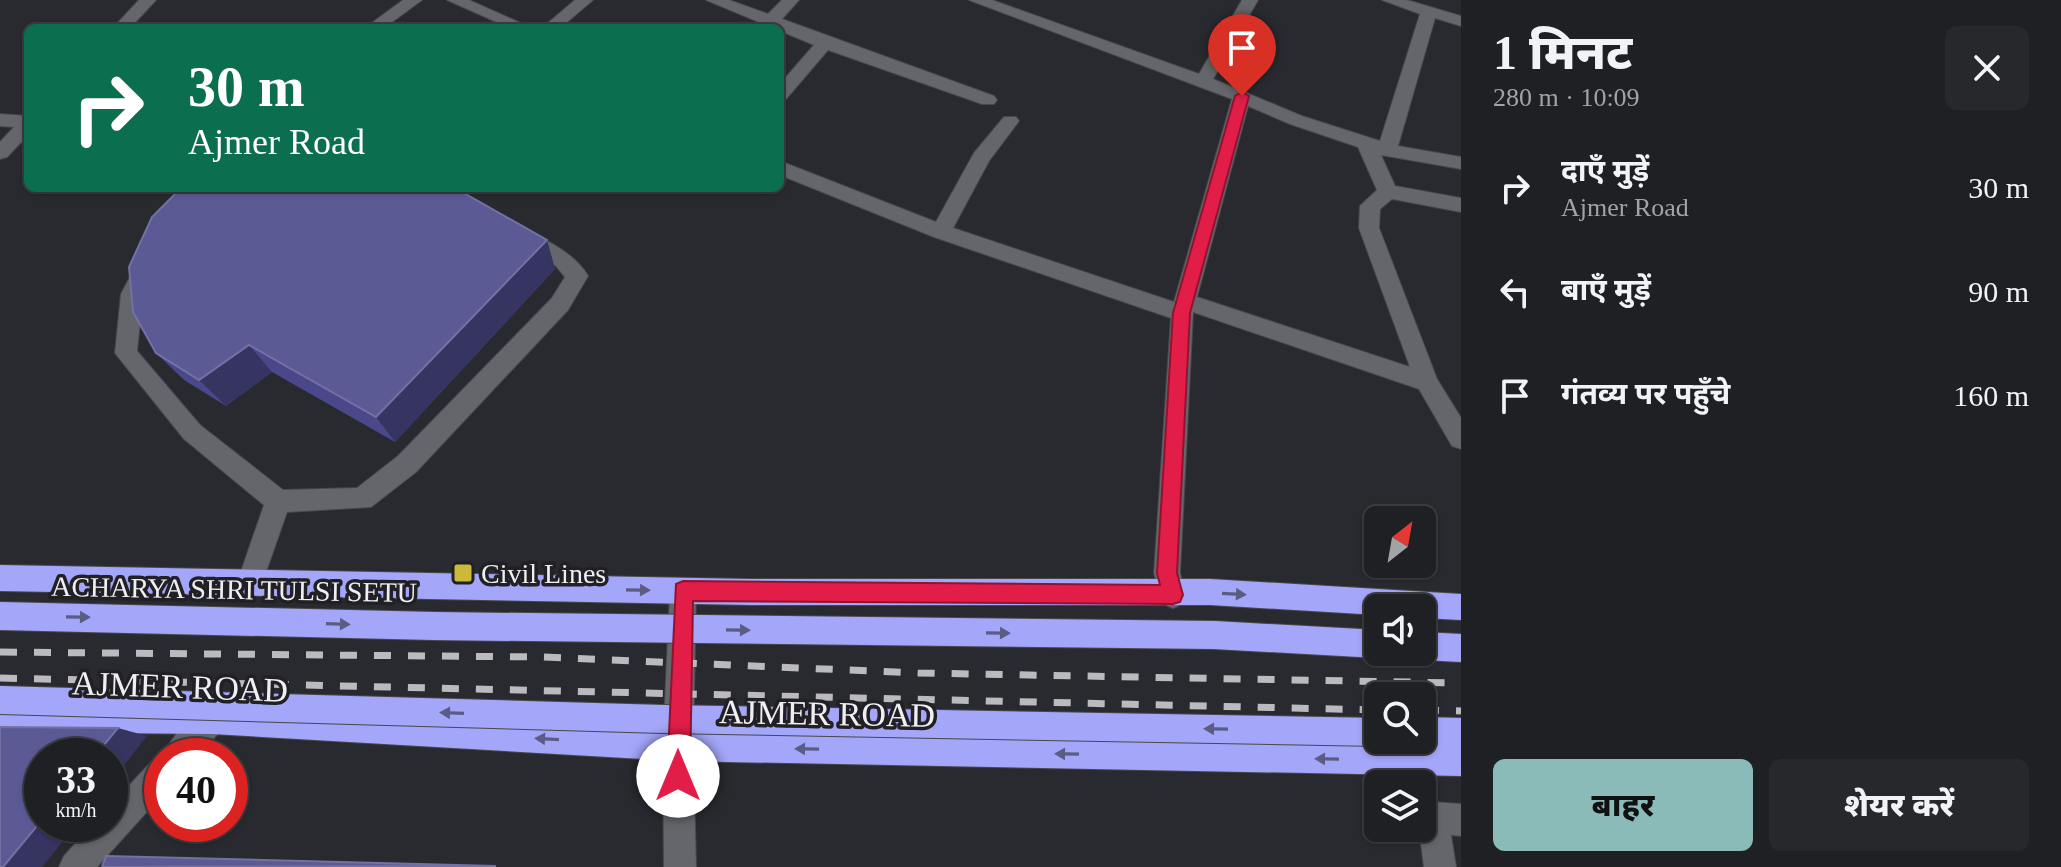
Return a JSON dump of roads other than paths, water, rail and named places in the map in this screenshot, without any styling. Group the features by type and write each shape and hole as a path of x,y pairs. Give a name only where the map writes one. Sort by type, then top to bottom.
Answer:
{"highway":[{"path":"0,578 683,591 1173,595 1210,592 1461,607"},
{"name":"ACHARYA SHRI TULSI SETU","path":"0,616 434,626 1214,635 1364,643"},
{"path":"1436,647 1461,648"},
{"path":"4,718 679,720 1364,732"},
{"name":"AJMER ROAD","path":"4,718 212,719 678,746 1461,761"},
{"path":"1436,732 1461,733"}],"street":[{"path":"125,24 148,0"},
{"path":"379,24 414,0"},
{"path":"455,0 514,24"},
{"path":"555,24 585,0"},
{"path":"771,21 791,0"},
{"path":"977,0 1242,96 1296,120 1387,150 1461,163"},
{"path":"1203,82 1250,0"},
{"path":"1390,0 1461,21"},
{"path":"719,1 778,24"},
{"path":"1387,150 1429,11"},
{"path":"784,26 988,100"},
{"path":"784,90 825,43"},
{"path":"1173,595 1167,573 1183,307 1242,96"},
{"path":"0,120 24,123"},
{"path":"941,232 981,158 1010,121"},
{"path":"0,153 24,126"},
{"path":"1366,143 1388,192"},
{"path":"784,170 941,232 1427,382"},
{"path":"1461,205 1388,192 1370,206 1369,228 1427,382 1461,439"},
{"path":"152,254 132,294 126,353 192,432 278,501 362,499 407,464 560,304 577,276 563,261 503,226"},
{"path":"250,583 278,501"},
{"path":"680,867 678,746 683,591"},
{"path":"195,738 212,719"},
{"path":"75,867 144,792"},
{"path":"1440,867 1433,818 1461,820"}],"railway":[{"path":"0,652 542,657 918,673 1461,683"},
{"path":"0,678 1364,710"},
{"path":"1436,710 1461,711"}],"place":[{"name":"Civil Lines","path":"463,573"}]}
